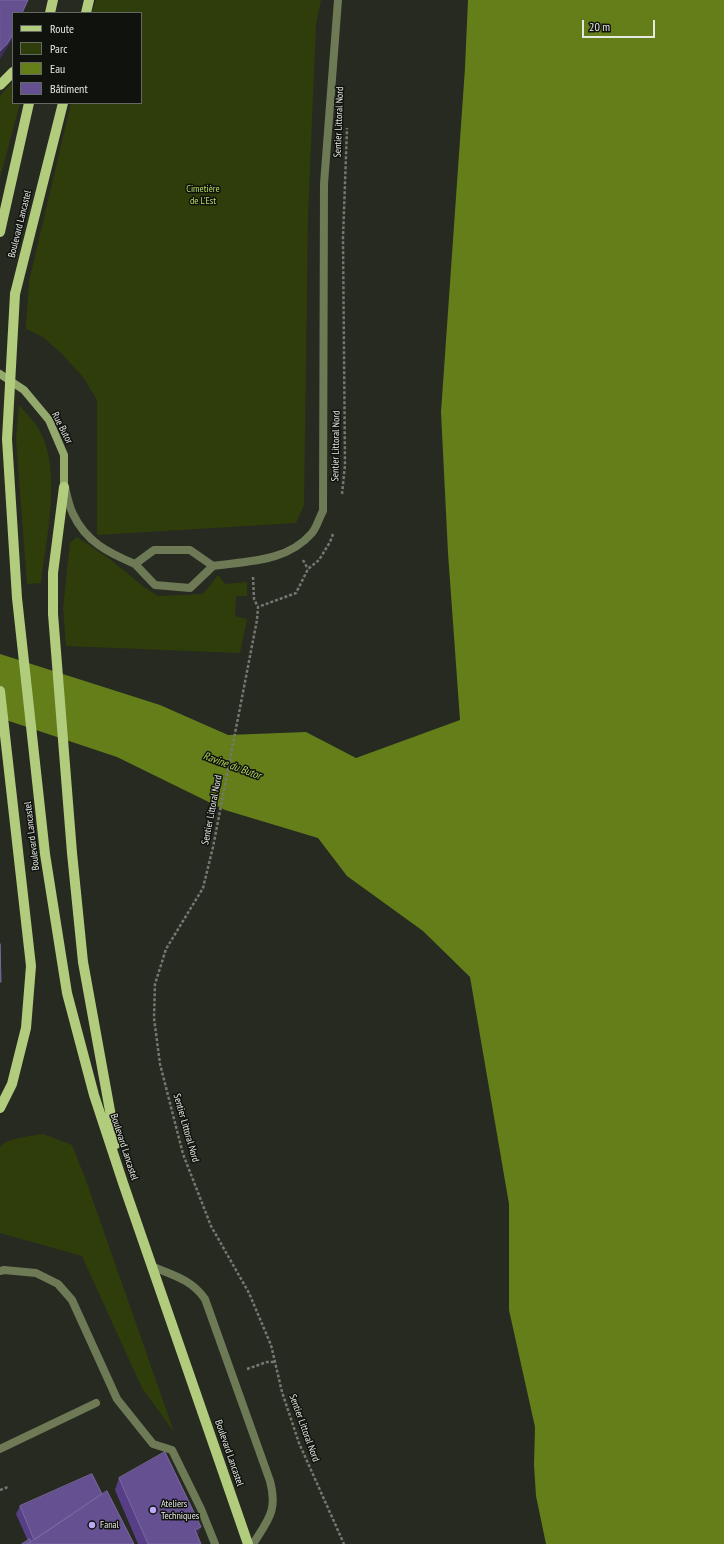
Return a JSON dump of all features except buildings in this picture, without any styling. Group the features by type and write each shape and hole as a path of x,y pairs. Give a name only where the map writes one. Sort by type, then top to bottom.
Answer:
{"main road":[{"path":"50,12 53,0"},
{"path":"86,12 89,0"},
{"path":"0,85 12,73"},
{"name":"Boulevard Lancastel","path":"0,232 29,104"},
{"name":"Boulevard Lancastel","path":"63,104 15,294 7,439 16,598 45,854 67,993 94,1095 151,1266 248,1544"},
{"name":"Rue Butor","path":"0,374 24,390 49,420 64,455 64,486"},
{"path":"64,486 53,572 53,614 72,853 83,962 123,1183"},
{"name":"Boulevard Lancastel","path":"0,691 31,966 26,1028 12,1084 0,1108"}],"street":[{"path":"64,486 73,514 86,536 110,553 135,564 155,585 190,588 212,566 276,557 297,547 313,532 323,511 324,184 338,0"},
{"path":"135,564 154,550 190,550 212,566"},
{"path":"151,1266 187,1281 198,1289 205,1299 274,1495 271,1516 253,1544"},
{"path":"0,1271 4,1270 36,1273 58,1284 72,1300 117,1398 153,1444 172,1450 201,1509 215,1544"},
{"path":"0,1449 96,1404"}],"path":[{"name":"Sentier Littoral Nord","path":"341,496 345,465 343,238 347,121"},
{"path":"258,607 296,593 308,569 319,560 323,554 330,542 335,527"},
{"name":"Sentier Littoral Nord","path":"252,560 254,599 258,607 257,620 213,847 203,888 166,950 155,984 154,1018 160,1064 183,1154 211,1226 249,1293 271,1346 282,1392 299,1443 344,1544"},
{"path":"240,1372 267,1362 275,1362"},
{"path":"0,1490 8,1487"}],"green space":[{"name":"Cimetière de L'Est","path":"96,0 321,0 316,25 308,215 304,505 296,523 97,535 97,400 83,377 61,353 43,337 26,329 29,281 71,104 142,104 142,12 92,12"},
{"path":"12,82 12,104 20,104 0,178 0,96"},
{"path":"19,405 40,431 47,448 50,466 51,506 41,583 27,584 16,439"},
{"path":"77,537 111,560 144,587 158,596 203,594 218,575 225,584 247,582 247,596 236,596 235,616 247,619 240,653 66,646 63,608 70,543"},
{"path":"43,1134 72,1145 84,1175 174,1432 142,1388 82,1256 0,1233 0,1147 8,1141 14,1139"}],"water":[{"name":"Ravine du Butor","path":"468,0 724,0 724,1544 546,1544 536,1496 534,1465 535,1427 509,1310 509,1204 470,977 423,931 347,876 318,838 225,810 117,757 0,718 0,654 160,705 228,735 306,732 356,758 460,720 448,553 441,412 465,68"}],"place":[{"name":"Ateliers Techniques","path":"153,1510"},
{"name":"Fanal","path":"92,1525"}]}
